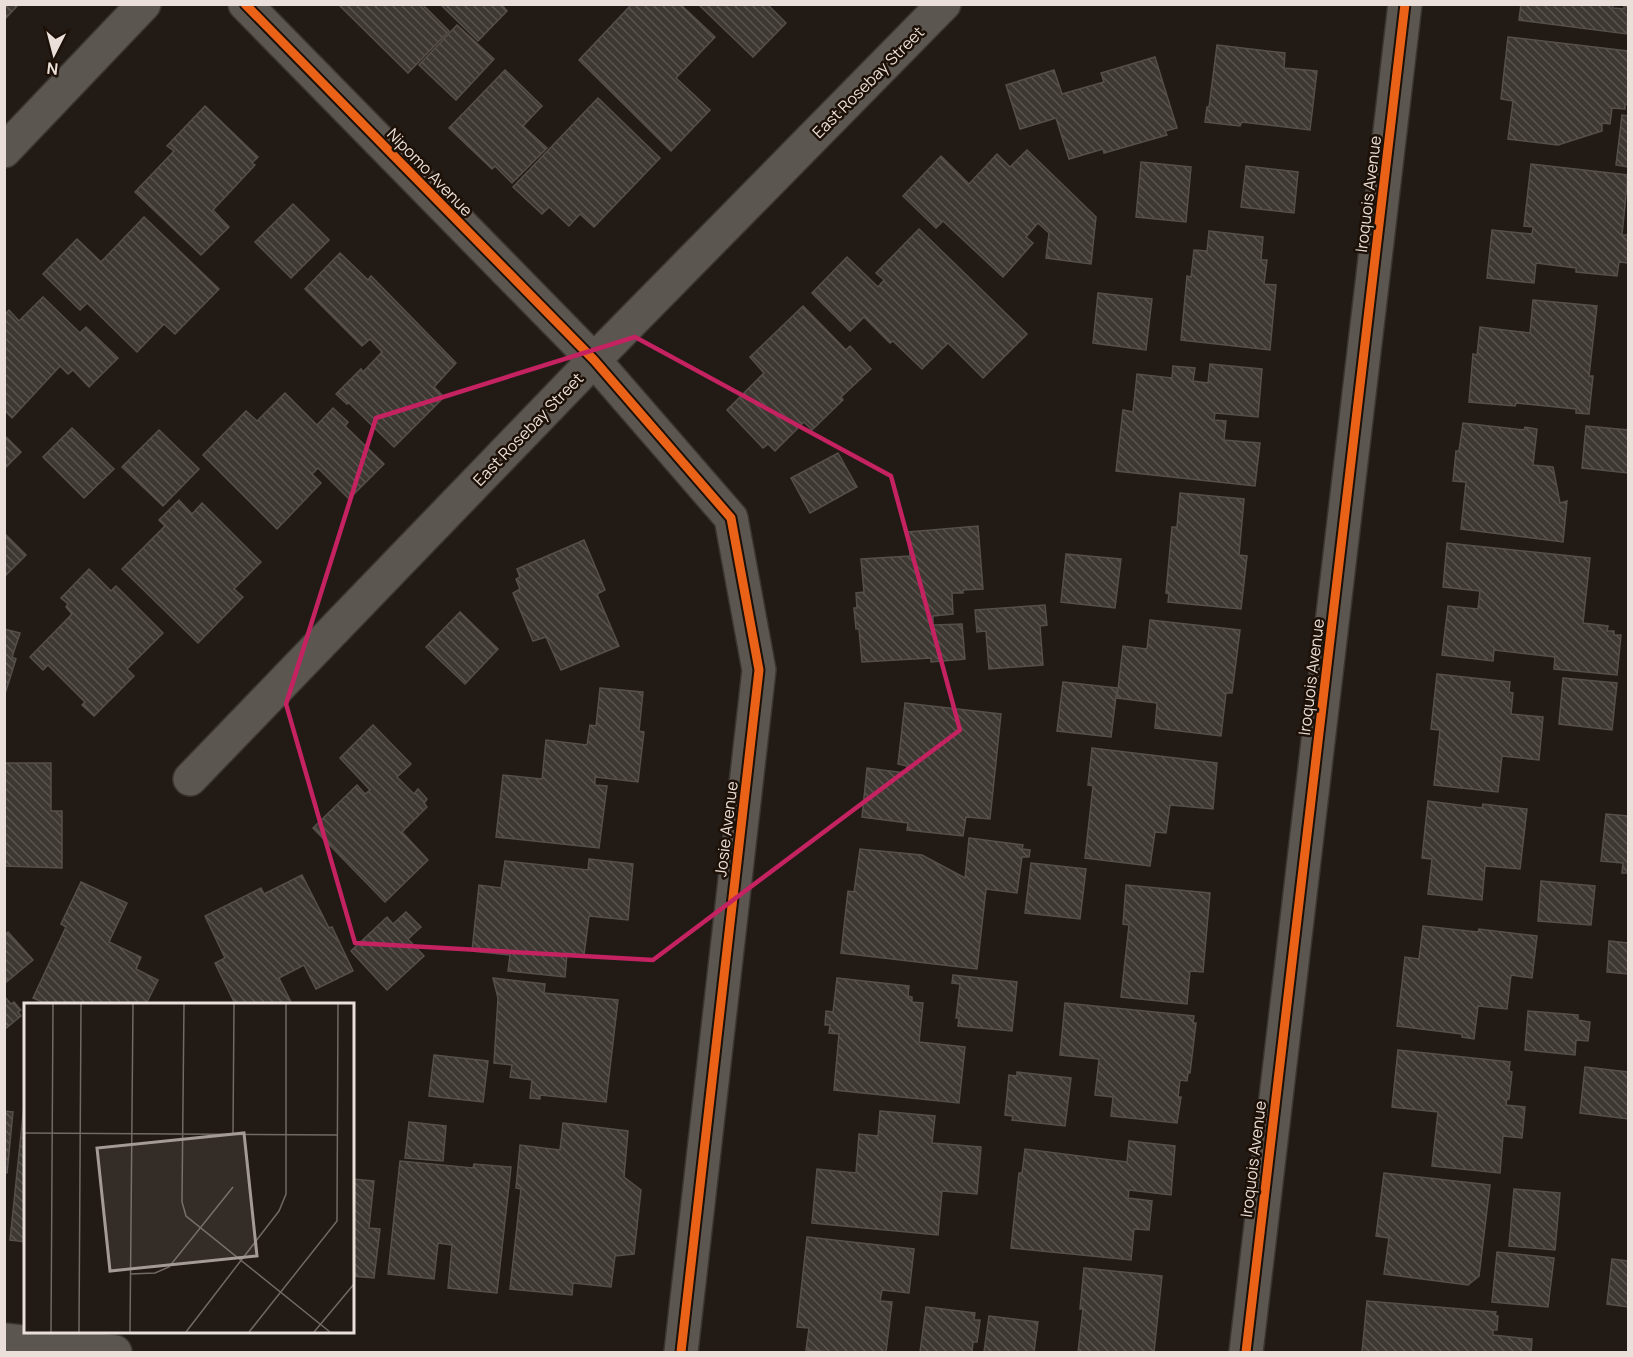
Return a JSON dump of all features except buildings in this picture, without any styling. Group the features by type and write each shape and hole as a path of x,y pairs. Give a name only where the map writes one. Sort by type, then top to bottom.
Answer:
{"street":[{"path":"4,151 144,4"},
{"name":"Nipomo Avenue","path":"245,4 594,360"},
{"name":"East Rosebay Street","path":"190,779 594,360 944,4"},
{"name":"Iroquois Avenue","path":"1246,1353 1405,4"},
{"name":"Josie Avenue","path":"594,360 731,518 759,670 681,1353"},
{"path":"4,1340 115,1353"}],"highlighted area":[{"path":"635,337 891,476 960,730 653,960 355,943 286,704 376,418"}],"cycle path":[{"path":"245,4 594,360 731,518 759,670 681,1352"},
{"path":"1246,1352 1405,4"}]}
